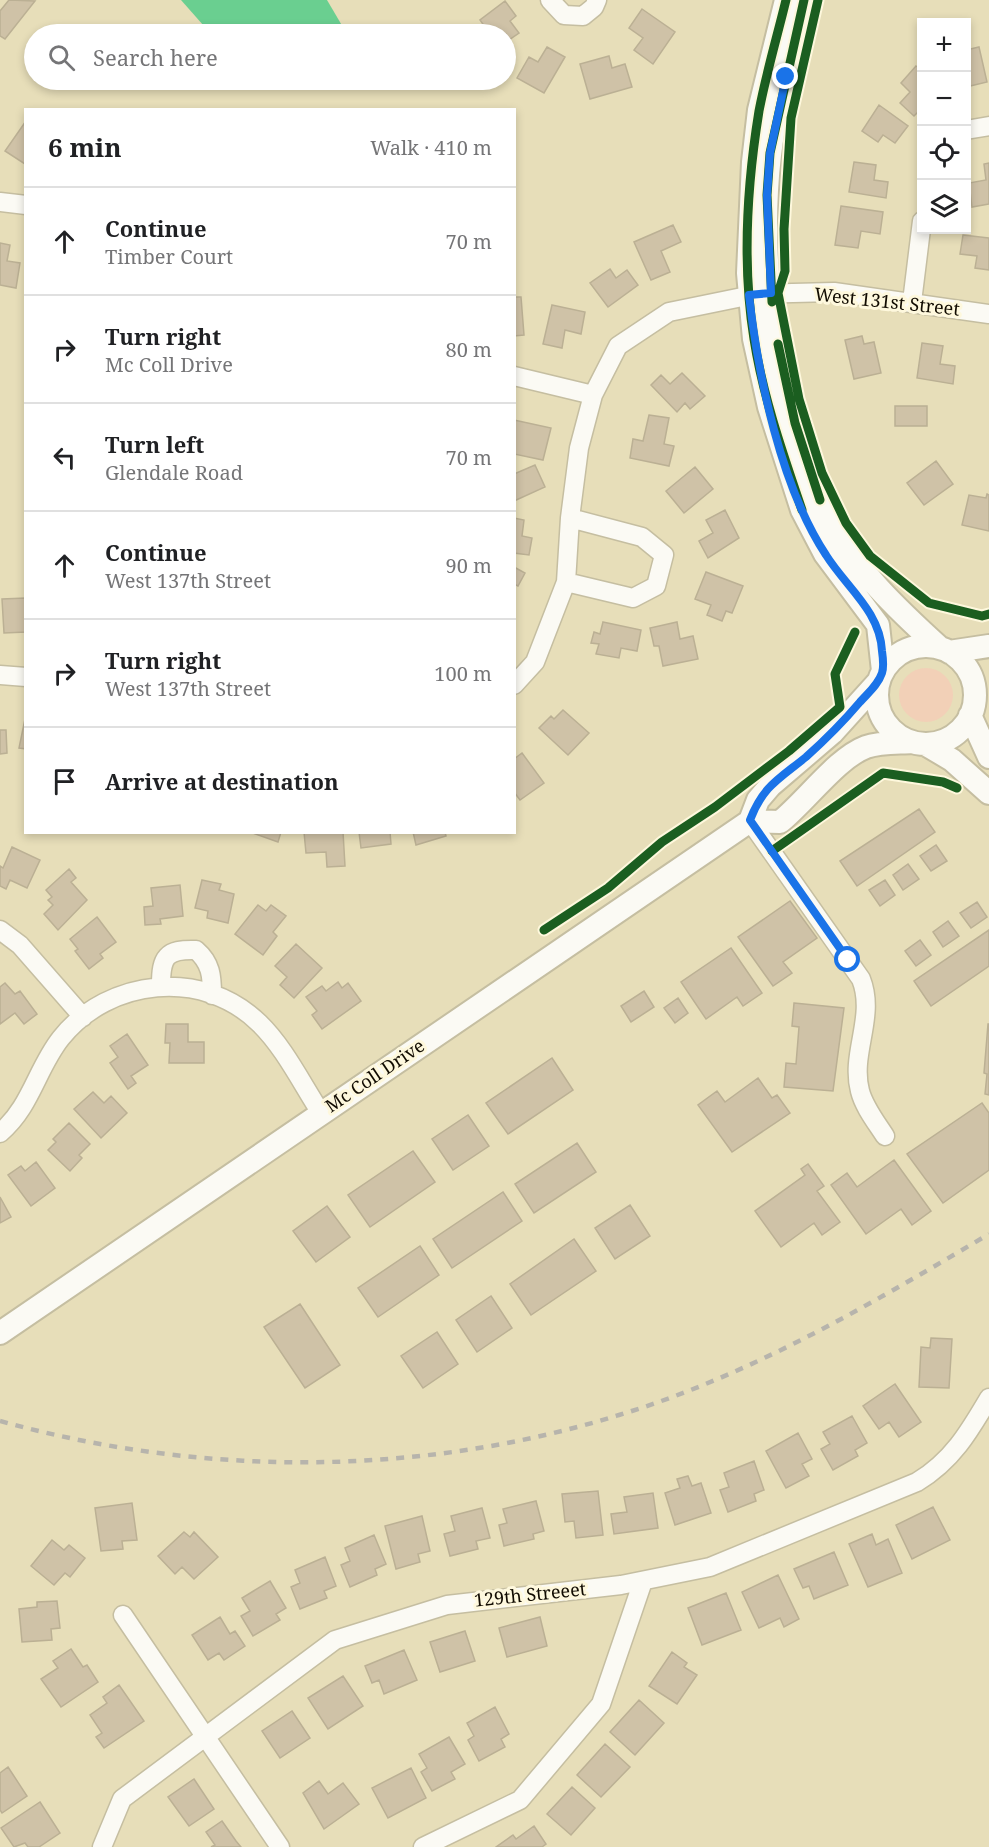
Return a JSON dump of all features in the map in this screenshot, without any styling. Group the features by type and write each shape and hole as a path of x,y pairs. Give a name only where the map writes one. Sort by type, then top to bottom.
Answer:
{"main road":[{"path":"786,0 757,131 749,231 760,294 804,455 811,505 825,554 878,625 881,676 878,706 883,718 901,737 919,743 952,760 989,793"},
{"path":"760,294 770,153 804,0"},
{"path":"811,505 828,519 876,588 969,671 975,697 971,713 989,757"},
{"path":"881,676 901,652 927,645 945,650 989,646"},
{"name":"Mc Coll Drive","path":"0,1333 750,820 758,800 770,786 832,733 881,676"},
{"path":"750,820 780,822 800,806 846,756 858,750 869,746 947,739 964,725 971,713 989,693"}],"street":[{"path":"550,0 564,15 583,16 594,8 597,0"},
{"path":"971,129 989,126"},
{"path":"0,202 24,205"},
{"path":"912,302 920,234"},
{"name":"West 131st Street","path":"516,683 535,662 566,582 570,519 579,448 593,394 618,346 669,312 760,294 834,292 989,314"},
{"path":"516,376 593,394"},
{"path":"566,582 633,598 656,586 664,555 642,537 570,519"},
{"path":"0,675 24,677"},
{"path":"750,820 861,979 868,1007 858,1072 860,1092 885,1136"},
{"path":"0,930 20,945 83,1017"},
{"path":"161,986 161,965 166,957 180,950 196,950 206,959 212,975 212,995"},
{"path":"0,1132 20,1113 62,1037 83,1017 112,998 136,988 161,986 187,988 212,995 235,1006 259,1022 275,1042 321,1113"},
{"name":"129th Streeet","path":"102,1847 122,1799 335,1640 447,1605 643,1581 710,1567 917,1482 944,1463 961,1444 989,1398"},
{"path":"423,1847 520,1800 602,1704 643,1581"},
{"path":"123,1615 207,1735 280,1847"}],"shaded area":[{"path":"181,0 327,0 341,24 202,24"},
{"path":"926,668 936,670 945,676 951,685 953,695 951,705 945,714 936,720 926,722 916,720 907,714 901,705 899,695 901,685 907,676 916,670"}],"building":[{"path":"9,0 35,1 5,39 0,36 0,11"},
{"path":"505,1 516,16 510,21 512,24 483,24 480,20"},
{"path":"642,9 675,32 653,64 634,50 643,38 629,28"},
{"path":"547,47 565,57 544,93 517,78 529,57 538,62"},
{"path":"979,47 987,82 971,86 971,72 971,49"},
{"path":"609,56 612,68 625,64 632,87 590,99 580,64"},
{"path":"917,67 917,113 914,116 900,103 910,92 901,83"},
{"path":"879,105 908,126 895,143 883,135 878,142 862,131"},
{"path":"24,124 24,163 5,151"},
{"path":"854,162 876,165 874,180 888,182 886,198 849,192"},
{"path":"989,163 989,204 972,207 971,183 986,180 984,164"},
{"path":"841,206 883,212 880,234 861,231 858,248 835,245"},
{"path":"673,225 681,242 661,251 670,272 651,280 634,242"},
{"path":"963,235 989,238 989,270 975,268 977,256 960,254"},
{"path":"0,243 10,245 7,261 20,263 16,288 0,285"},
{"path":"610,269 616,278 627,270 638,285 608,307 590,283"},
{"path":"516,297 521,297 524,335 516,336"},
{"path":"552,305 585,312 581,334 565,330 562,348 543,344"},
{"path":"862,336 864,344 874,342 881,373 854,379 845,340"},
{"path":"922,343 943,346 940,364 955,366 953,384 917,378"},
{"path":"682,373 705,396 690,409 685,403 677,412 651,385 661,375 670,384"},
{"path":"895,406 927,406 927,426 895,426"},
{"path":"649,415 669,418 664,444 674,446 669,466 630,458 633,439 643,441"},
{"path":"516,420 551,428 543,460 516,454"},
{"path":"936,461 953,484 924,505 907,483"},
{"path":"535,465 545,487 516,500 516,473"},
{"path":"695,467 713,489 684,513 666,491"},
{"path":"987,494 989,495 989,531 962,525 969,495 986,498"},
{"path":"725,510 739,538 708,558 699,541 713,533 706,520"},
{"path":"516,518 524,520 522,536 532,538 529,555 516,553"},
{"path":"516,568 525,573 518,586 516,585"},
{"path":"706,572 743,586 732,613 726,611 722,621 707,615 711,605 695,599"},
{"path":"24,598 24,632 4,633 2,599"},
{"path":"603,622 641,630 637,651 621,648 619,658 596,654 599,644 591,643 594,632 600,634"},
{"path":"677,622 680,639 693,636 698,659 663,666 659,646 654,646 650,628"},
{"path":"563,710 589,733 568,755 539,728 551,716 554,719"},
{"path":"24,724 24,749 19,748"},
{"path":"0,730 6,730 7,753 0,754"},
{"path":"522,753 544,783 520,800 516,795 516,758"},
{"path":"919,809 935,832 857,886 840,861"},
{"path":"256,834 280,834 278,842"},
{"path":"304,834 343,834 345,866 327,867 326,852 306,853"},
{"path":"359,834 390,834 391,844 361,848"},
{"path":"413,834 446,834 446,836 416,845"},
{"path":"936,845 947,861 931,871 920,856"},
{"path":"12,847 40,860 27,888 10,880 6,889 0,886 0,866 3,868"},
{"path":"908,864 919,879 903,890 893,875"},
{"path":"69,869 76,878 71,882 87,900 58,930 44,914 53,905 48,900 52,897 46,890"},
{"path":"202,880 221,884 219,890 234,894 228,923 207,918 208,911 195,908"},
{"path":"885,880 895,895 880,906 869,890"},
{"path":"180,885 183,916 160,919 161,924 145,925 144,907 153,906 151,888"},
{"path":"790,901 817,938 783,962 792,973 773,986 738,937"},
{"path":"977,902 987,917 971,928 960,913"},
{"path":"258,905 266,911 271,905 286,916 273,932 277,936 263,955 235,934"},
{"path":"97,917 116,942 100,954 103,958 89,969 75,951 78,949 70,939"},
{"path":"948,921 959,936 943,947 933,932"},
{"path":"989,930 989,966 931,1006 914,981"},
{"path":"920,940 931,955 916,966 905,951"},
{"path":"296,944 322,968 294,998 280,985 287,977 275,966"},
{"path":"731,948 762,993 743,1006 737,997 706,1019 681,982"},
{"path":"338,982 342,988 348,983 361,1001 322,1029 312,1015 317,1011 306,997 322,986 326,991"},
{"path":"5,983 15,994 20,991 37,1014 24,1024 15,1013 0,1024 0,987"},
{"path":"644,991 654,1007 631,1022 621,1006"},
{"path":"678,998 688,1013 675,1023 664,1008"},
{"path":"794,1003 844,1008 833,1091 784,1087 786,1063 796,1064 799,1027 792,1026"},
{"path":"166,1024 188,1024 188,1042 204,1042 204,1063 169,1063 170,1043 165,1043"},
{"path":"988,1024 989,1095 985,1094 987,1074 984,1073"},
{"path":"127,1034 148,1065 131,1076 136,1083 128,1089 110,1063 118,1057 110,1046"},
{"path":"552,1058 573,1090 508,1134 486,1103"},
{"path":"758,1078 772,1098 777,1095 790,1113 732,1152 698,1105 717,1091 725,1102"},
{"path":"93,1092 104,1103 111,1096 127,1113 101,1138 74,1109"},
{"path":"982,1103 989,1113 989,1170 943,1203 907,1154"},
{"path":"468,1115 489,1146 453,1170 432,1139"},
{"path":"69,1123 90,1144 79,1155 82,1158 70,1171 48,1150 56,1142 53,1139"},
{"path":"577,1143 596,1172 534,1213 515,1184"},
{"path":"413,1151 435,1182 370,1227 348,1195"},
{"path":"894,1160 931,1211 912,1225 901,1209 866,1234 831,1185 847,1173 857,1187"},
{"path":"36,1162 55,1188 31,1206 8,1175 21,1166 25,1171"},
{"path":"808,1164 824,1186 817,1191 840,1222 822,1235 814,1223 781,1247 755,1211 805,1175 801,1169"},
{"path":"503,1192 522,1221 452,1268 433,1239"},
{"path":"0,1197 11,1217 0,1223"},
{"path":"630,1205 650,1236 615,1259 595,1228"},
{"path":"327,1206 350,1237 316,1262 293,1231"},
{"path":"574,1239 596,1271 531,1315 510,1284"},
{"path":"420,1246 439,1275 378,1317 358,1288"},
{"path":"491,1296 512,1328 477,1352 456,1320"},
{"path":"300,1304 340,1365 305,1388 264,1327"},
{"path":"437,1332 458,1364 423,1388 401,1356"},
{"path":"931,1338 952,1339 949,1388 919,1387 921,1347 930,1348"},
{"path":"895,1384 921,1422 899,1437 889,1422 879,1429 863,1406"},
{"path":"852,1416 867,1443 855,1450 858,1456 833,1470 821,1449 830,1444 823,1432"},
{"path":"798,1433 812,1459 802,1464 809,1476 786,1488 766,1451"},
{"path":"754,1461 764,1490 754,1494 756,1501 728,1512 720,1490 729,1487 724,1473"},
{"path":"688,1476 692,1486 701,1483 711,1513 675,1525 665,1493 680,1488 677,1479"},
{"path":"598,1491 603,1535 576,1538 574,1521 565,1522 562,1494"},
{"path":"653,1493 658,1528 614,1534 611,1514 627,1512 624,1497"},
{"path":"536,1501 544,1531 533,1534 534,1539 504,1546 499,1525 507,1523 503,1509"},
{"path":"132,1503 137,1540 122,1541 123,1549 101,1551 95,1508"},
{"path":"933,1507 950,1540 912,1559 896,1525"},
{"path":"482,1508 490,1538 476,1541 478,1549 450,1556 444,1534 455,1531 451,1516"},
{"path":"422,1516 430,1551 418,1554 420,1562 396,1569 385,1526"},
{"path":"184,1532 190,1537 194,1532 218,1557 194,1579 182,1567 175,1574 158,1556"},
{"path":"872,1534 876,1545 888,1539 902,1573 868,1587 849,1544"},
{"path":"374,1535 386,1564 375,1569 377,1575 350,1587 341,1565 350,1561 345,1548"},
{"path":"52,1540 64,1550 69,1545 85,1558 70,1577 65,1573 54,1585 31,1566"},
{"path":"834,1552 848,1585 814,1599 809,1586 803,1588 794,1569"},
{"path":"325,1557 336,1586 324,1591 327,1598 300,1609 291,1587 300,1583 295,1570"},
{"path":"778,1575 799,1619 784,1627 780,1618 759,1628 742,1592"},
{"path":"270,1581 286,1608 276,1614 280,1620 253,1636 241,1616 250,1611 242,1598"},
{"path":"726,1593 741,1630 702,1645 688,1608"},
{"path":"57,1601 60,1628 51,1629 52,1640 22,1642 19,1609 37,1607 37,1602"},
{"path":"220,1617 230,1634 235,1631 245,1646 224,1660 219,1653 208,1660 192,1635"},
{"path":"540,1617 547,1646 507,1657 499,1628"},
{"path":"465,1631 475,1661 440,1672 430,1642"},
{"path":"71,1649 83,1667 87,1665 98,1682 61,1707 41,1679 58,1668 53,1661"},
{"path":"404,1650 417,1680 384,1694 379,1680 372,1683 365,1666"},
{"path":"672,1652 687,1663 684,1667 697,1675 677,1704 649,1686"},
{"path":"343,1676 363,1706 328,1729 308,1698"},
{"path":"119,1685 144,1721 104,1748 96,1737 102,1733 90,1715 107,1703 103,1697"},
{"path":"639,1700 664,1723 635,1755 610,1732"},
{"path":"495,1707 509,1734 501,1739 505,1747 479,1761 468,1740 474,1736 467,1723"},
{"path":"292,1711 310,1738 280,1758 262,1731"},
{"path":"449,1737 465,1764 451,1772 455,1779 432,1791 421,1772 427,1768 419,1754"},
{"path":"605,1744 630,1767 601,1797 577,1775"},
{"path":"8,1767 27,1796 2,1813 0,1810 0,1773"},
{"path":"411,1768 426,1798 388,1818 372,1788"},
{"path":"194,1779 214,1809 189,1826 168,1797"},
{"path":"319,1781 328,1794 343,1783 359,1804 324,1829 303,1793"},
{"path":"572,1787 595,1808 571,1835 547,1814"},
{"path":"40,1802 60,1833 39,1847 28,1847 25,1843 14,1847 1,1828"},
{"path":"222,1821 241,1847 211,1847 215,1845 206,1832"},
{"path":"534,1826 546,1844 542,1847 496,1847 513,1835 516,1839"}],"railway":[{"path":"0,1421 76,1439 154,1452 232,1460 310,1462 389,1459 467,1450 544,1435 619,1415 716,1380 809,1336 989,1234"}],"cycle path":[{"path":"786,0 759,111 751,167 747,254 750,311 763,382 774,425 802,510"},
{"path":"772,302 767,195 770,153 804,0"},
{"path":"818,0 791,118 784,229 785,271 778,293 799,399 822,473 846,523 870,556 929,603 982,616 989,614"},
{"path":"778,344 795,423 820,500"},
{"path":"544,930 608,888 662,842 715,807 789,751 840,707 835,674 855,632"},
{"path":"772,851 883,773 943,782 957,788"}],"route":[{"path":"786,77 770,153 767,195 771,293 749,295 754,339 769,407 802,510 825,554 878,625 882,640 883,671 879,681 850,715 807,756 770,786 758,800 750,820 848,960"}]}
